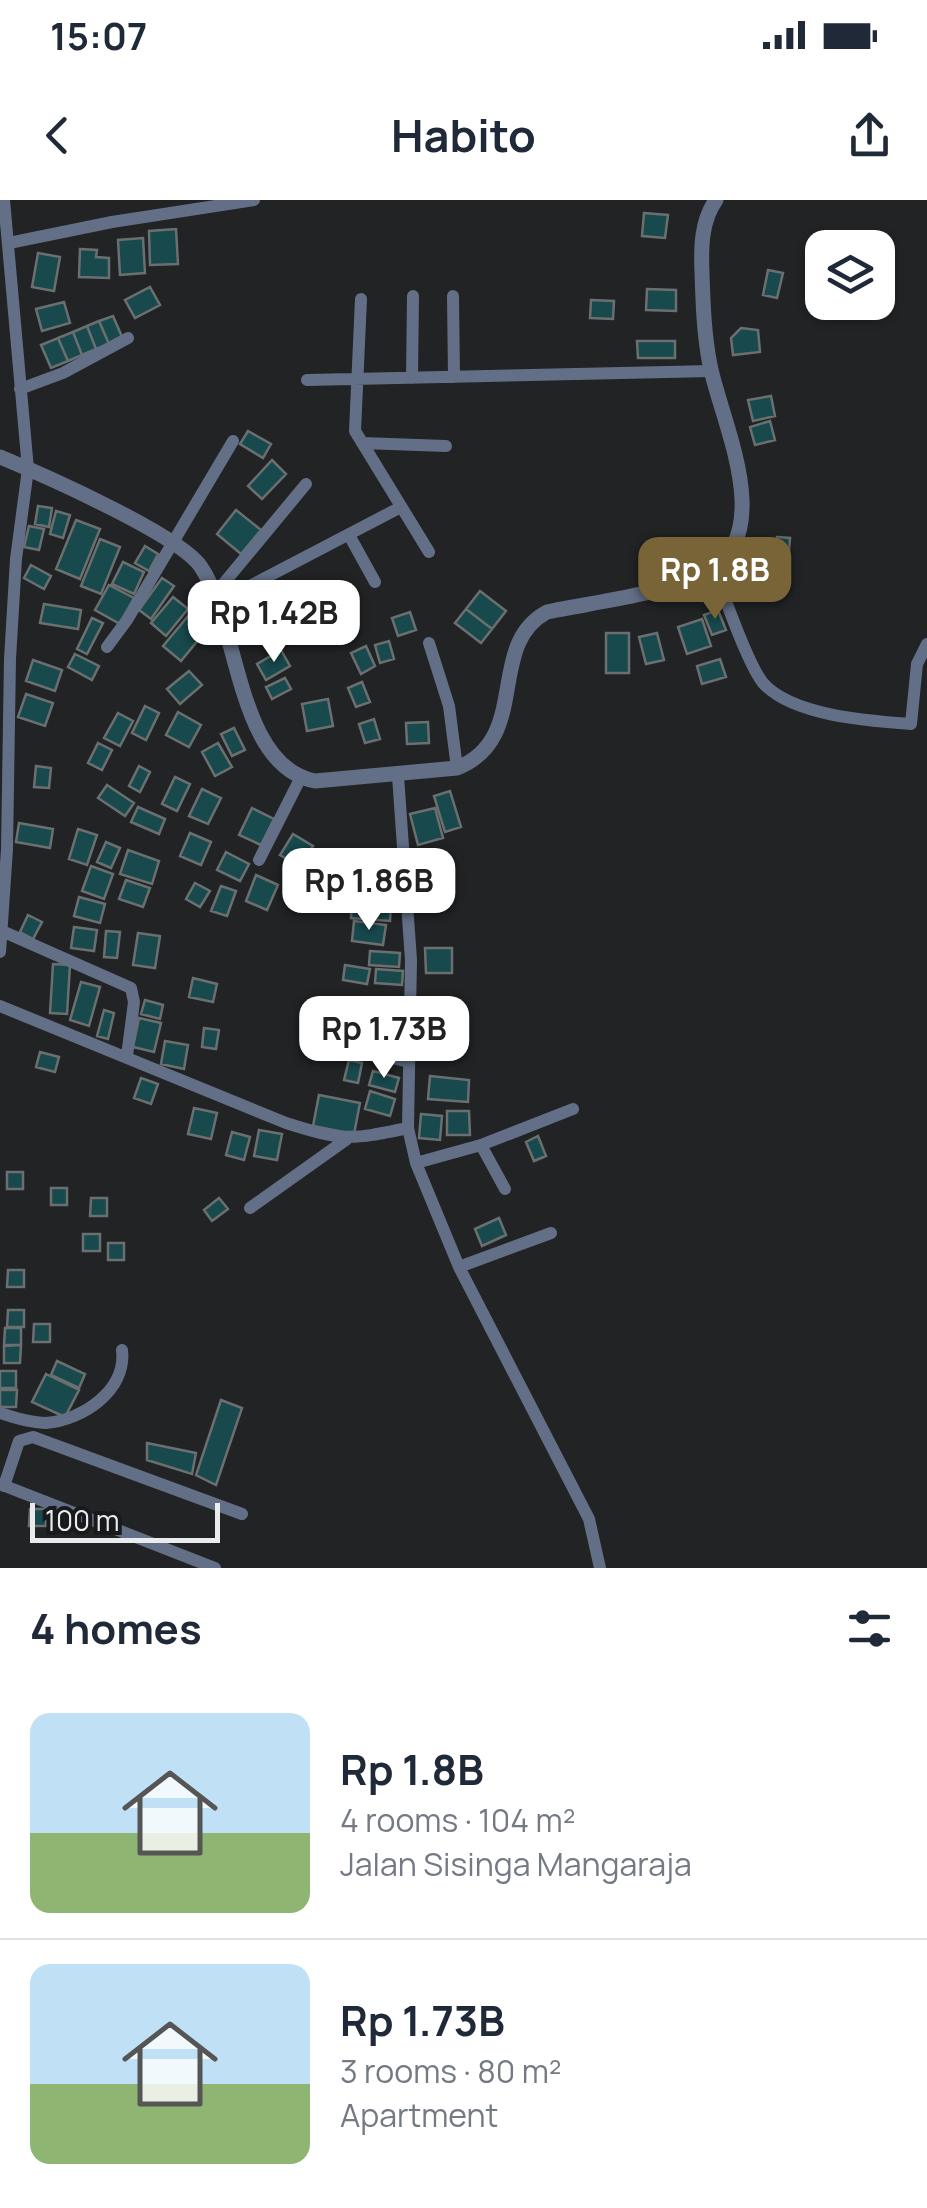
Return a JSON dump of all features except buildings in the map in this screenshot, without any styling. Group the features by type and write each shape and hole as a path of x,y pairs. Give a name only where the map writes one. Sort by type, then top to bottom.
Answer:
{"street":[{"path":"0,952 10,659 16,559 28,469 4,200"},
{"path":"8,242 254,200"},
{"path":"0,457 132,520 173,544 202,568 247,706 268,748 300,779 314,782 457,768 486,751 496,733 518,641 531,620 546,612 686,582 713,568 735,538 743,516 742,484 712,371 703,306 702,248 708,210 716,200"},
{"path":"412,378 413,296"},
{"path":"453,296 454,377"},
{"path":"362,299 355,431 429,552"},
{"path":"20,388 63,373 128,338"},
{"path":"307,380 712,371"},
{"path":"107,647 233,442"},
{"path":"362,443 446,446"},
{"path":"215,599 306,484"},
{"path":"215,599 402,508"},
{"path":"349,535 375,582"},
{"path":"713,568 761,681 778,696 806,707 860,720 911,724 916,664 927,644"},
{"path":"429,644 449,706 457,768"},
{"path":"398,776 410,960 408,1128 416,1162 458,1266 589,1519 600,1568"},
{"path":"259,860 300,779"},
{"path":"2,931 132,988 134,1002 127,1056"},
{"path":"0,1006 286,1123 347,1139 408,1128"},
{"path":"341,1046 409,1062"},
{"path":"416,1162 481,1145 573,1109"},
{"path":"250,1208 347,1139"},
{"path":"481,1145 505,1190"},
{"path":"458,1266 551,1233"},
{"path":"0,1413 42,1423 63,1420 84,1410 106,1396 116,1384 124,1362 122,1350"},
{"path":"215,1568 2,1485 19,1442 33,1437 242,1514"}]}
